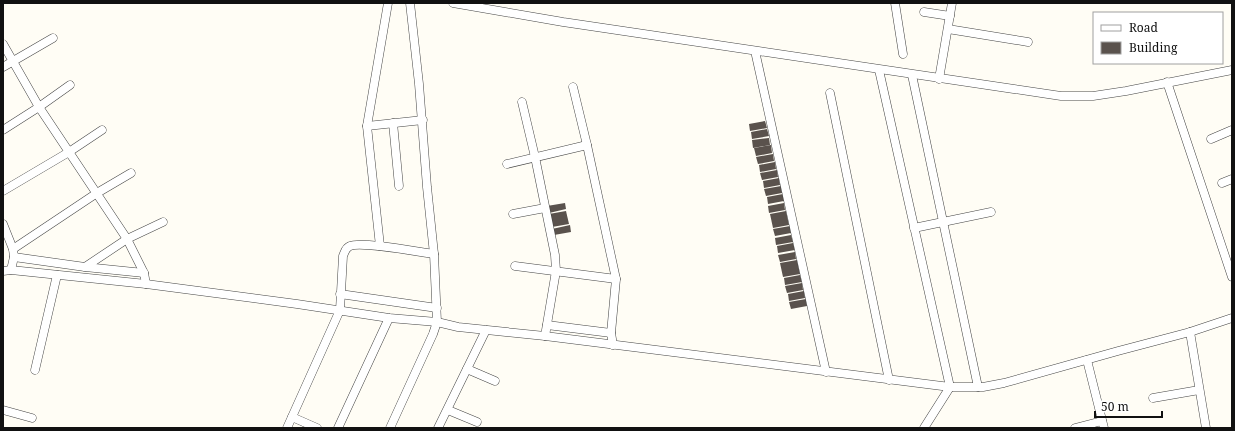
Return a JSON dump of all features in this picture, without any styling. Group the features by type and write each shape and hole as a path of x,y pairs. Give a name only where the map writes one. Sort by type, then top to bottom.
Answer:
{"street":[{"path":"380,246 368,126 388,3"},
{"path":"390,428 433,334 437,322 434,254 427,187 423,120 410,3"},
{"path":"453,3 563,22 1061,96 1094,96 1232,70"},
{"path":"895,3 903,54"},
{"path":"939,79 952,3"},
{"path":"924,12 950,16"},
{"path":"948,29 1028,42"},
{"path":"3,67 53,38"},
{"path":"3,44 39,108 128,239 144,273 146,284"},
{"path":"755,51 826,372"},
{"path":"879,70 950,387 924,428"},
{"path":"912,75 978,387"},
{"path":"1167,82 1232,277"},
{"path":"3,130 39,108 70,84"},
{"path":"573,87 616,279 612,333 613,345"},
{"path":"830,93 889,380"},
{"path":"522,102 555,255 556,271 545,336"},
{"path":"368,126 423,120"},
{"path":"393,123 399,186"},
{"path":"3,191 69,152 102,130"},
{"path":"1211,139 1232,130"},
{"path":"507,164 587,145"},
{"path":"13,253 97,193 131,173"},
{"path":"1222,183 1232,179"},
{"path":"513,214 545,208"},
{"path":"914,228 991,212"},
{"path":"85,267 128,239 163,222"},
{"path":"3,224 13,253 12,270"},
{"path":"287,428 340,310 340,294 345,250 349,246 356,244 434,254"},
{"path":"13,253 85,267 144,273"},
{"path":"515,266 616,279"},
{"path":"3,272 12,270 146,284 389,318 437,322 458,327 545,336 950,387 978,387 1004,384 1190,332 1232,318"},
{"path":"35,370 57,275"},
{"path":"340,294 436,308"},
{"path":"338,428 389,318"},
{"path":"547,325 612,333"},
{"path":"438,428 486,330"},
{"path":"1190,332 1206,428"},
{"path":"1075,428 1103,424 1087,360"},
{"path":"467,369 495,381"},
{"path":"1153,398 1199,390"},
{"path":"3,410 32,418"},
{"path":"448,410 477,422"},
{"path":"292,417 317,428"}],"building":[{"path":"765,121 767,128 750,131 749,124"},
{"path":"767,129 769,136 752,139 751,132"},
{"path":"769,138 770,145 753,148 752,140"},
{"path":"771,145 772,153 756,156 754,148"},
{"path":"773,154 774,161 758,164 756,157"},
{"path":"775,162 776,169 760,172 759,165"},
{"path":"777,170 778,177 762,180 760,173"},
{"path":"779,178 780,185 764,188 763,181"},
{"path":"781,186 782,193 766,196 764,189"},
{"path":"783,194 784,201 768,204 767,197"},
{"path":"565,203 566,209 549,213 547,206"},
{"path":"784,203 785,210 769,213 768,206"},
{"path":"566,211 569,224 552,227 549,214"},
{"path":"786,211 789,225 773,228 770,214"},
{"path":"570,225 571,232 554,235 552,229"},
{"path":"790,226 791,233 775,236 773,229"},
{"path":"791,235 793,242 776,245 775,238"},
{"path":"793,243 795,250 778,253 777,246"},
{"path":"795,252 796,259 780,262 778,255"},
{"path":"797,260 800,274 783,277 780,263"},
{"path":"800,275 802,282 785,285 784,278"},
{"path":"802,283 803,290 787,293 785,286"},
{"path":"804,291 805,298 789,301 788,294"},
{"path":"806,299 807,306 791,309 789,302"}]}
